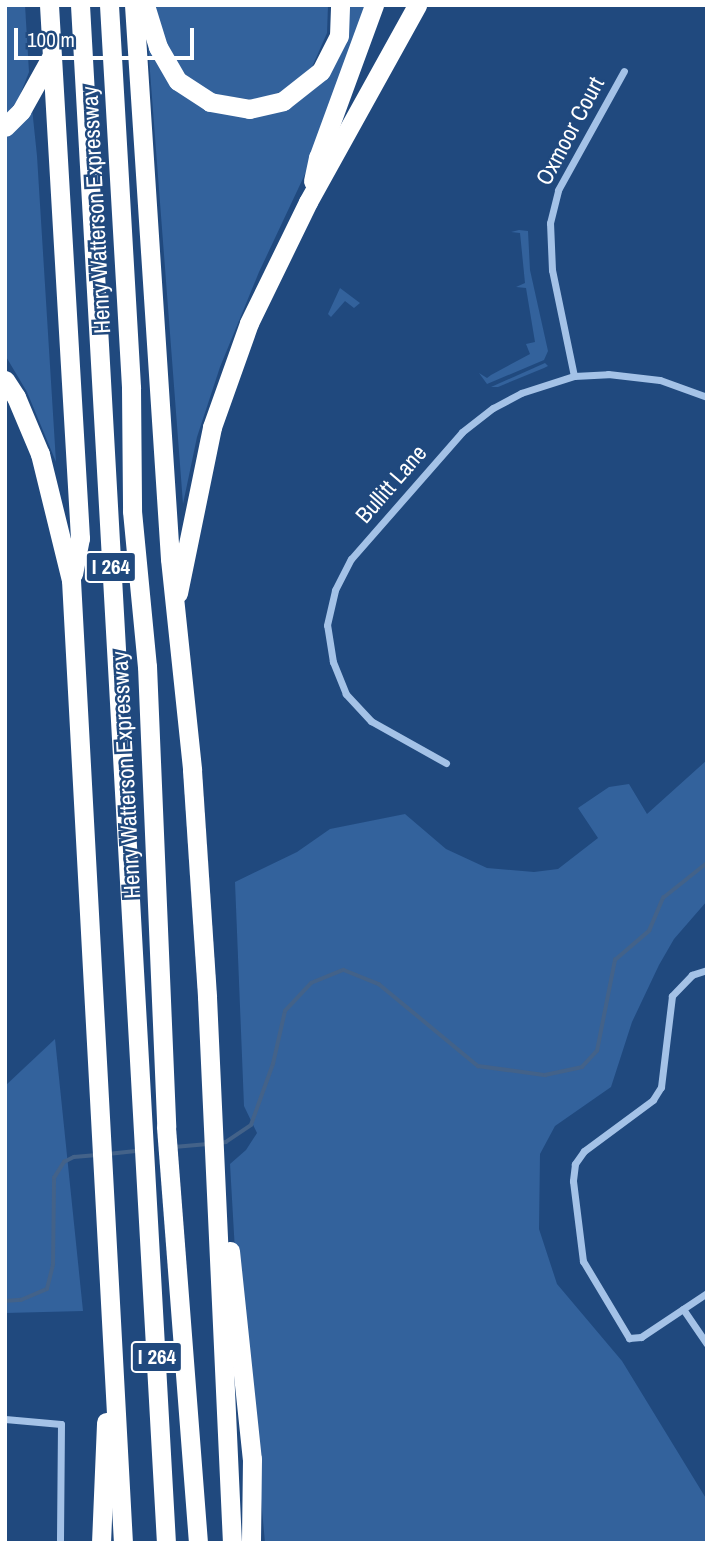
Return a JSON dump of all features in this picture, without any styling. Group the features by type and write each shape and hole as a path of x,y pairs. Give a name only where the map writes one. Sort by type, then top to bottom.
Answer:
{"highway":[{"path":"49,5 80,538 71,580"},
{"name":"Henry Watterson Expressway","path":"80,5 166,1543"},
{"name":"Henry Watterson Expressway","path":"109,5 131,388 132,511 147,666 166,1127 198,1543"},
{"path":"134,5 174,607 192,770 212,1121 252,1460 251,1543"},
{"path":"145,5 158,47 178,81 210,102 249,109 283,101 321,71 339,36 340,5"},
{"path":"308,202 318,158 374,5"},
{"path":"174,607 187,559 206,450 248,323 308,202 417,5"},
{"path":"5,127 21,111 51,57"},
{"path":"5,380 16,397 40,454 71,580 123,1543"},
{"path":"218,1168 232,1543"},
{"path":"102,1543 113,1326"}],"street":[{"name":"Oxmoor Court","path":"574,376 552,270 550,223 562,182 624,71"},
{"name":"Bullitt Lane","path":"446,762 371,721 346,694 327,636 330,605 351,559 462,432 493,408 521,393 574,376 608,374 646,378 681,386 707,397"},
{"path":"707,970 692,975 673,996 661,1087 653,1100 584,1151 575,1164 573,1181 583,1261 629,1338 641,1337 707,1293"},
{"path":"683,1309 707,1344"},
{"path":"5,1419 61,1424 60,1543"}],"shaded area":[{"path":"5,5 25,5 29,72 18,100 5,116"},
{"path":"153,5 328,5 327,33 312,67 281,92 254,100 213,94 189,79 169,54"},
{"path":"344,5 365,5 306,172 259,272 220,367 197,437 183,504 148,45 203,108 292,105 313,90 331,65"},
{"path":"32,108 56,462 27,392 5,355 5,135"},
{"path":"528,231 530,270 548,351 544,360 487,384 479,373 487,378 530,354 526,344 535,342 526,288 516,287 525,283 520,233 511,232"},
{"path":"340,288 360,303 354,308 345,301 331,317 328,314"},
{"path":"545,363 548,366 498,387 491,387"},
{"path":"707,760 707,901 674,939 659,965 632,1022 611,1087 555,1126 540,1154 539,1229 557,1284 622,1361 707,1500 707,1543 265,1543 247,1343 236,1269 230,1164 246,1150 257,1133 244,1106 235,882 297,852 330,829 405,814 446,849 487,868 534,872 558,869 598,838 578,808 609,787 629,784 647,814"},
{"path":"55,1039 83,1311 5,1313 5,1086"}],"waterway":[{"path":"219,1143 226,1142 251,1125 273,1064 285,1011 311,983 344,970 379,984 478,1066 545,1075 582,1067 597,1051 615,960 649,931 663,898 707,863"},
{"path":"174,1147 208,1144"},
{"path":"108,1154 138,1151"},
{"path":"5,1301 21,1300 47,1289 53,1265 54,1178 64,1162 74,1157 97,1155"}]}
